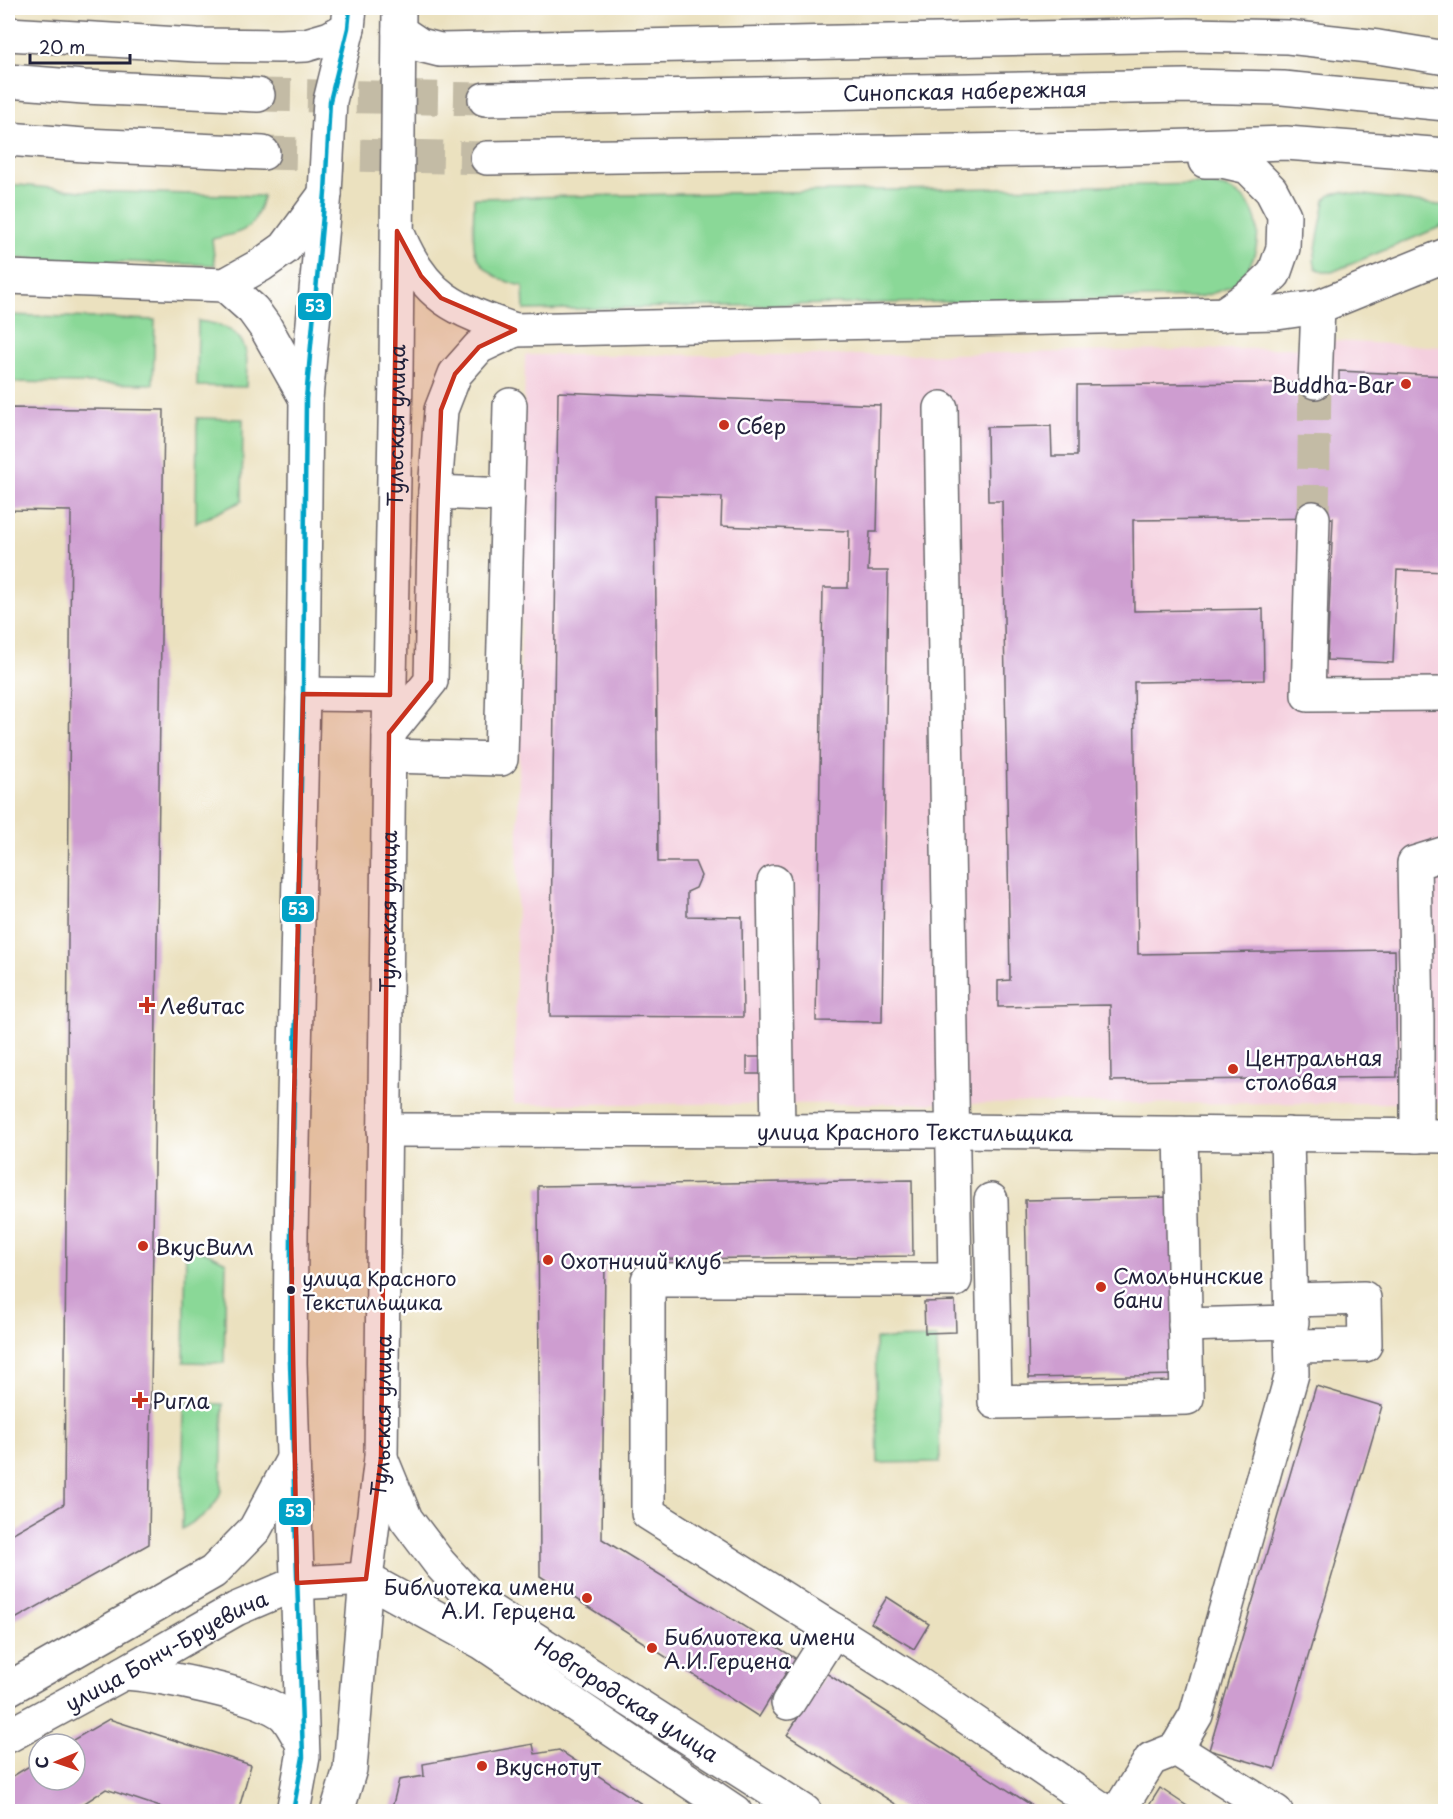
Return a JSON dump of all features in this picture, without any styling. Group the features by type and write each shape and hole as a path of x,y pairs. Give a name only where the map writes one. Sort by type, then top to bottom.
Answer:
{"main road":[{"path":"8,34 175,44 306,45 330,38 349,18"},
{"path":"293,1812 303,1757 290,1363 303,694 306,399 325,193 330,101 349,18"},
{"path":"399,19 420,45 440,50 1188,35 1288,37 1378,47 1446,58"},
{"name":"Тульская улица","path":"337,1812 350,1768 366,1579 381,1458 399,19"},
{"path":"8,81 84,87 258,94"},
{"name":"Синопская набережная","path":"485,99 1185,86 1283,88 1446,104"},
{"path":"8,138 84,145 262,153"},
{"path":"486,158 1095,149 1286,143 1446,154"},
{"path":"1095,149 1139,164 1222,161 1248,167 1271,190 1284,215 1283,248 1274,274 1255,292 1222,315"},
{"path":"8,277 225,285 261,266 285,248 325,193"},
{"path":"397,231 407,256 441,298 471,314 515,330 1277,313 1318,307 1446,255"},
{"path":"225,285 253,310 266,328 306,399"},
{"path":"1315,382 1318,307"},
{"path":"510,405 501,759 389,744 431,681 435,492 441,410 455,374 479,347 515,330"},
{"path":"941,408 955,1280"},
{"path":"435,492 508,495"},
{"path":"1313,518 1308,695 1446,694"},
{"path":"303,694 390,695"},
{"path":"1431,1136 1414,862 1446,853"},
{"path":"774,882 778,1130"},
{"name":"улица Красного Текстильщика","path":"384,1130 953,1131 1431,1136"},
{"path":"991,1200 995,1402 1187,1398 1181,1133"},
{"path":"1118,1812 1151,1759 1176,1749 1196,1715 1292,1374 1287,1134"},
{"path":"992,1278 648,1280 648,1513 908,1677 1106,1812"},
{"path":"1185,1325 1292,1323"},
{"name":"Новгородская улица","path":"381,1458 406,1519 440,1564 472,1599 805,1812"},
{"name":"улица Бонч-Бруевича","path":"8,1689 213,1572 255,1529 293,1459"},
{"name":"улица Бонч-Бруевича","path":"8,1736 236,1609 297,1583 366,1579"},
{"name":"Новгородская улица","path":"366,1579 483,1643 735,1812"},
{"path":"788,1703 834,1630"},
{"path":"124,1673 145,1674 250,1698 269,1705 285,1716 301,1741"},
{"path":"1176,1749 1276,1812"}],"highlighted area":[{"path":"397,231 421,276 441,298 515,330 479,347 455,374 441,410 431,681 389,733 381,1458 366,1579 297,1583 291,1234 303,694 390,695"}],"shaded area":[{"path":"1335,341 1445,347 1445,1103 514,1104 525,355 896,355 1296,348"}],"green space":[{"path":"8,184 82,191 263,196 252,223 240,232 212,239 215,265 8,258"},
{"path":"1203,184 1217,186 1238,194 1253,213 1258,237 1252,261 1238,281 1225,289 1200,297 524,310 523,286 501,279 488,270 478,258 474,240 474,198"},
{"path":"1343,192 1445,206 1445,225 1332,272 1323,272 1316,268 1314,260 1325,200 1335,193"},
{"path":"8,315 155,320 153,384 8,382"},
{"path":"198,321 228,329 240,339 247,357 246,387 197,386"},
{"path":"197,418 243,419 242,501 196,523"},
{"path":"186,1242 226,1262 224,1363 184,1362"},
{"path":"937,1338 940,1462 878,1463 875,1339"},
{"path":"184,1403 223,1404 221,1491 210,1510 182,1529"}],"building":[{"path":"1339,371 1446,376 1446,572 1397,570 1393,663 1327,660 1333,518 1133,520 1134,611 1263,609 1264,680 1134,682 1138,954 1395,950 1397,1077 1111,1081 1110,1005 998,1007 998,981 1010,980 1002,501 988,501 987,427 1051,426 1052,456 1077,456 1077,385 1339,382"},
{"path":"558,392 880,405 877,532 870,532 868,571 888,571 882,1022 816,1021 823,588 848,588 849,531 721,526 722,497 655,495 658,862 695,862 701,876 696,888 687,892 687,916 742,917 743,1017 550,1016"},
{"path":"8,408 164,410 149,1544 8,1623 8,1536 64,1504 71,511 8,510"},
{"path":"747,1057 762,1057 762,1074 747,1074"},
{"path":"912,1180 913,1256 605,1260 602,1539 795,1658 759,1717 540,1576 538,1186"},
{"name":"Смольнинские бани","path":"1174,1197 1177,1375 1029,1378 1025,1200"},
{"path":"955,1301 956,1332 925,1333 924,1302"},
{"path":"1316,1386 1382,1406 1275,1769 1209,1750"},
{"path":"887,1597 929,1624 914,1649 871,1623"},
{"path":"826,1673 1042,1812 908,1812 787,1735"},
{"path":"109,1719 251,1765 238,1812 165,1812 166,1809 106,1789 71,1812 8,1812 8,1779 27,1767 27,1792 87,1792 87,1732"},
{"path":"533,1744 535,1754 559,1750 654,1812 391,1812 399,1780 424,1776 423,1764"},
{"path":"1160,1788 1196,1812 1145,1812"}],"tunnel":[{"path":"258,95 485,99"},
{"path":"263,153 487,158"},
{"path":"1313,518 1315,382"}],"transit line":[{"name":"53","path":"293,1812 303,1757 290,1363 303,694 306,399 325,193 330,101 348,28 350,8"}],"place":[{"name":"Buddha-Bar","path":"1406,384"},
{"name":"Сбер","path":"724,425"},
{"name":"Левитас","path":"147,1005"},
{"name":"Центральная столовая","path":"1233,1069"},
{"name":"ВкусВилл","path":"143,1246"},
{"name":"Охотничий клуб","path":"548,1260"},
{"name":"Смольнинские бани","path":"1101,1287"},
{"name":"улица Красного Текстильщика","path":"291,1290"},
{"name":"Ригла","path":"140,1400"},
{"name":"Библиотека имени А.И. Герцена","path":"587,1598"},
{"name":"Библиотека имени А.И.Герцена","path":"652,1648"},
{"name":"Вкуснотут","path":"482,1766"}]}
